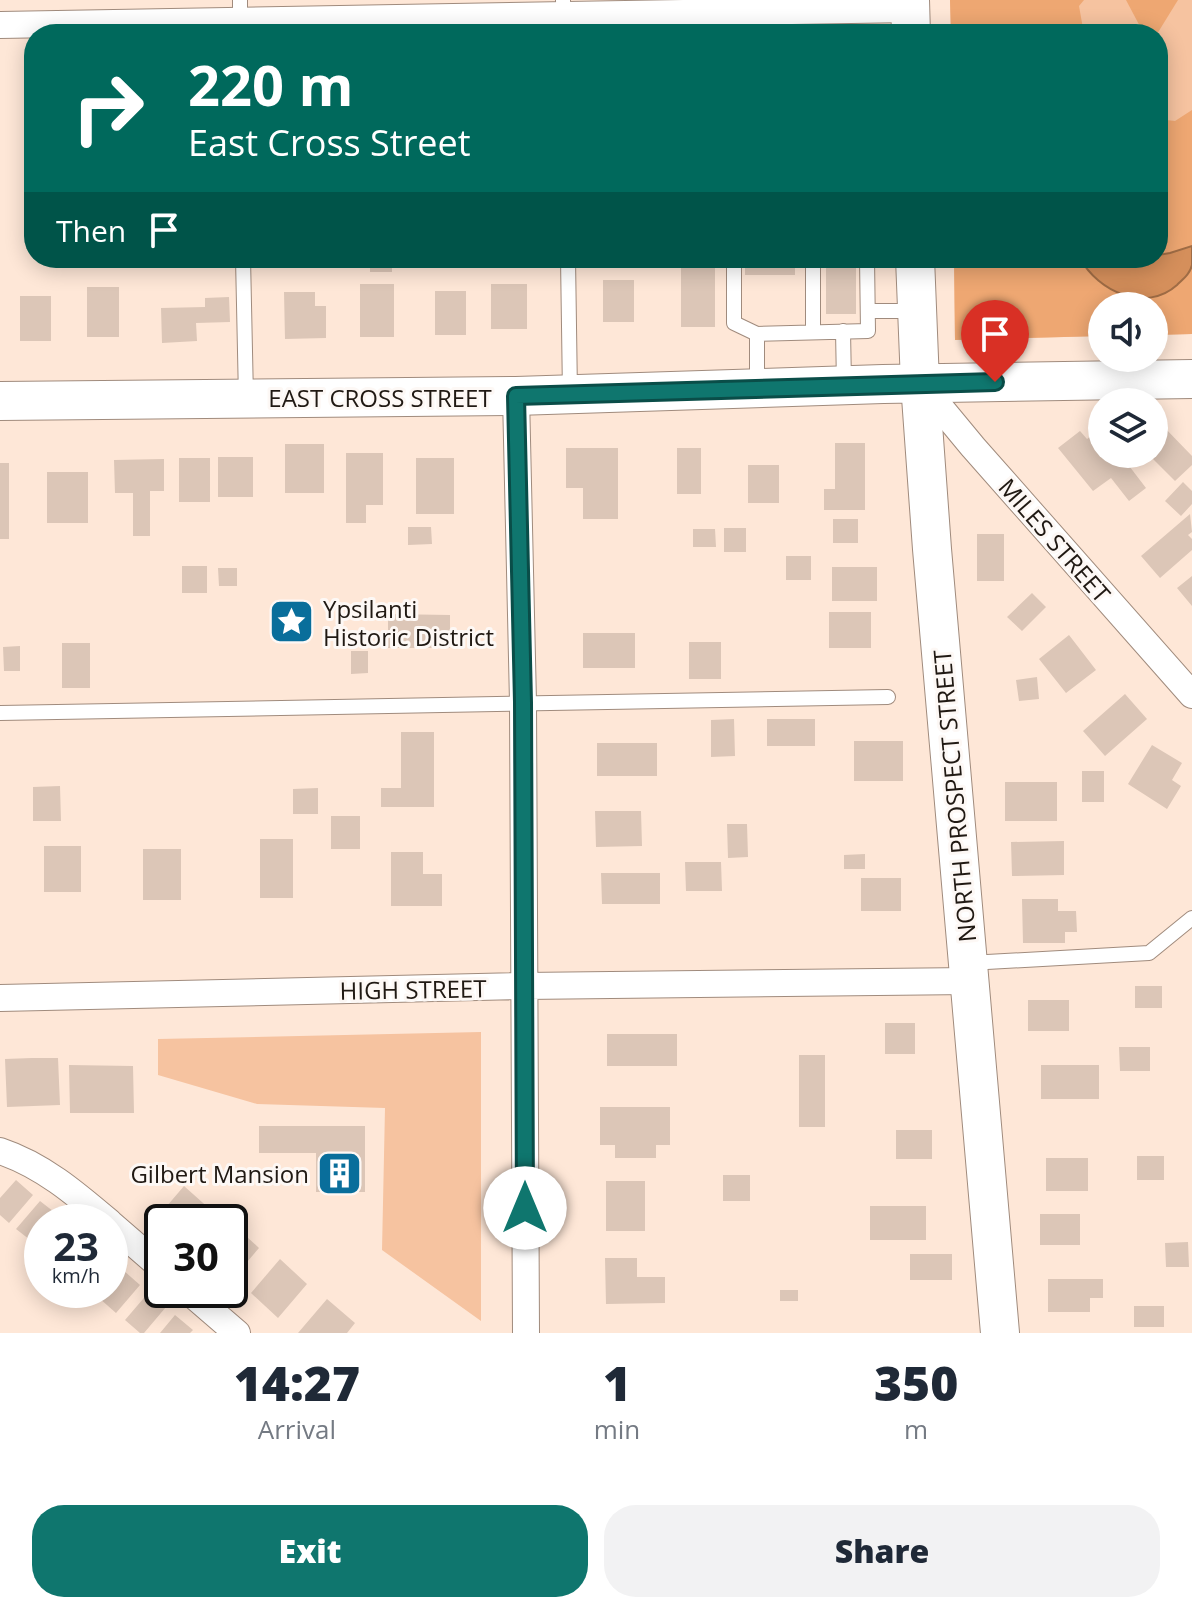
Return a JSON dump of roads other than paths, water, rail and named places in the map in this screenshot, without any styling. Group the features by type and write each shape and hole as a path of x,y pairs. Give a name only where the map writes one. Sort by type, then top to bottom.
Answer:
{"street":[{"path":"34,24 240,18 911,14"},
{"path":"0,25 24,24"},
{"name":"NORTH PROSPECT STREET","path":"915,268 920,383 1000,1333"},
{"name":"EAST CROSS STREET","path":"0,401 516,396 757,387 1192,379"},
{"name":"MILES STREET","path":"920,383 1192,695"},
{"path":"516,396 523,702 526,1333"},
{"name":"HIGH STREET","path":"0,998 969,972"},
{"path":"0,1151 26,1160 85,1204"},
{"path":"128,1239 144,1253"},
{"path":"208,1308 237,1333"}],"lane":[{"path":"243,268 246,398"},
{"path":"568,268 570,394"},
{"path":"734,268 734,323 757,334 868,331 868,311 862,288 865,268"},
{"path":"813,332 820,289 815,268"},
{"path":"868,311 917,311"},
{"path":"843,331 844,385"},
{"path":"757,334 757,387"},
{"path":"0,713 888,697"},
{"path":"969,972 1149,953 1192,918"}],"place":[{"name":"Ypsilanti Historic District","path":"292,622"},
{"name":"Gilbert Mansion","path":"340,1173"}]}
